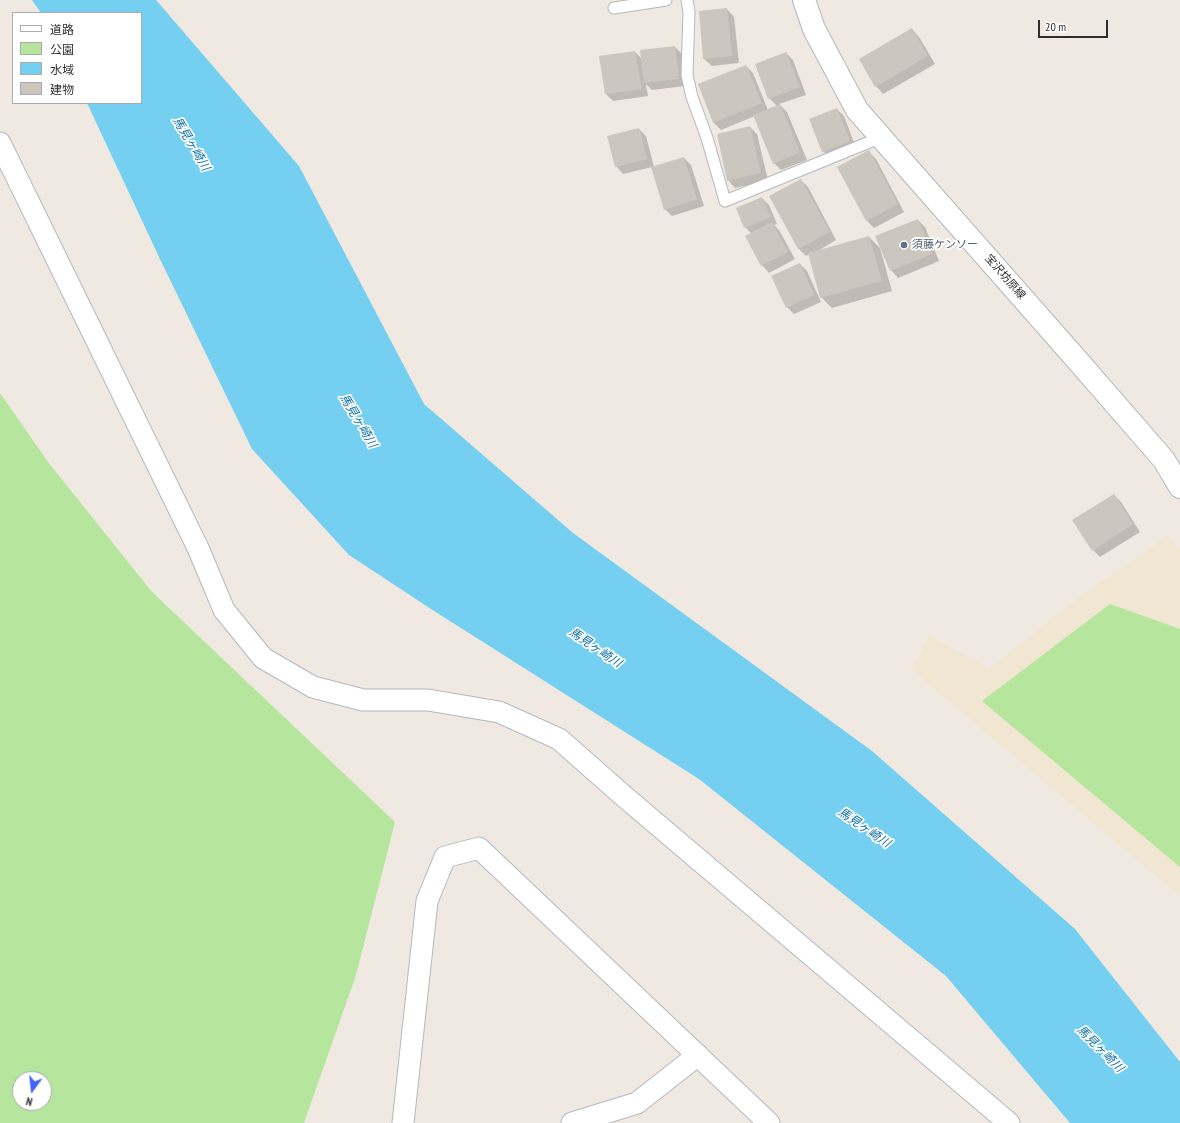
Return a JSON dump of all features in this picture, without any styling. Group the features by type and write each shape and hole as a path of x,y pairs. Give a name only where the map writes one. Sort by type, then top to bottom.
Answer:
{"main road":[{"name":"宝沢坊原線","path":"804,0 814,29 857,110 1164,460 1180,487"}],"street":[{"path":"0,143 194,541 224,610 262,658 313,687 363,700 428,700 499,712 559,739 626,798 1009,1123"},
{"path":"403,1123 427,901 445,856 479,848 769,1123"},
{"path":"572,1123 637,1103 698,1055"}],"lane":[{"path":"614,8 666,0"},
{"path":"687,0 690,12 687,75 692,97 707,138 725,201 882,138"}],"shaded area":[{"path":"1168,536 1180,550 1180,896 912,670 929,635 989,669 1077,599"}],"green space":[{"path":"0,393 48,462 152,592 395,822 356,975 304,1123 0,1123"},
{"path":"1110,604 1180,629 1180,867 982,701"}],"water":[{"name":"馬見ヶ崎川","path":"32,0 156,0 299,166 424,404 573,533 872,751 1075,929 1180,1062 1180,1123 1070,1123 946,976 699,779 431,609 349,555 252,449 159,257 87,104 142,104 142,12 40,12"}],"building":[{"path":"727,8 732,56 703,59 699,11"},
{"path":"912,28 928,56 875,87 859,59"},
{"path":"675,46 679,79 644,83 640,50"},
{"path":"635,51 642,89 605,94 599,56"},
{"path":"786,52 800,87 768,99 755,64"},
{"path":"746,65 762,103 713,123 698,84"},
{"path":"780,104 800,152 773,164 753,115"},
{"path":"837,108 850,141 822,152 809,119"},
{"path":"750,126 761,173 727,181 717,134"},
{"path":"639,128 647,159 615,167 607,136"},
{"path":"869,150 898,204 866,221 837,167"},
{"path":"684,157 697,199 664,210 651,167"},
{"path":"801,179 830,232 798,249 769,196"},
{"path":"762,197 771,217 744,228 736,208"},
{"name":"須藤ケンソー","path":"918,219 932,254 890,271 875,236"},
{"path":"772,222 788,252 761,266 745,236"},
{"path":"869,236 882,281 820,298 808,253"},
{"path":"800,263 814,295 786,308 771,276"},
{"path":"1114,494 1133,524 1092,551 1072,520"}],"place":[{"name":"須藤ケンソー","path":"904,245"}]}
